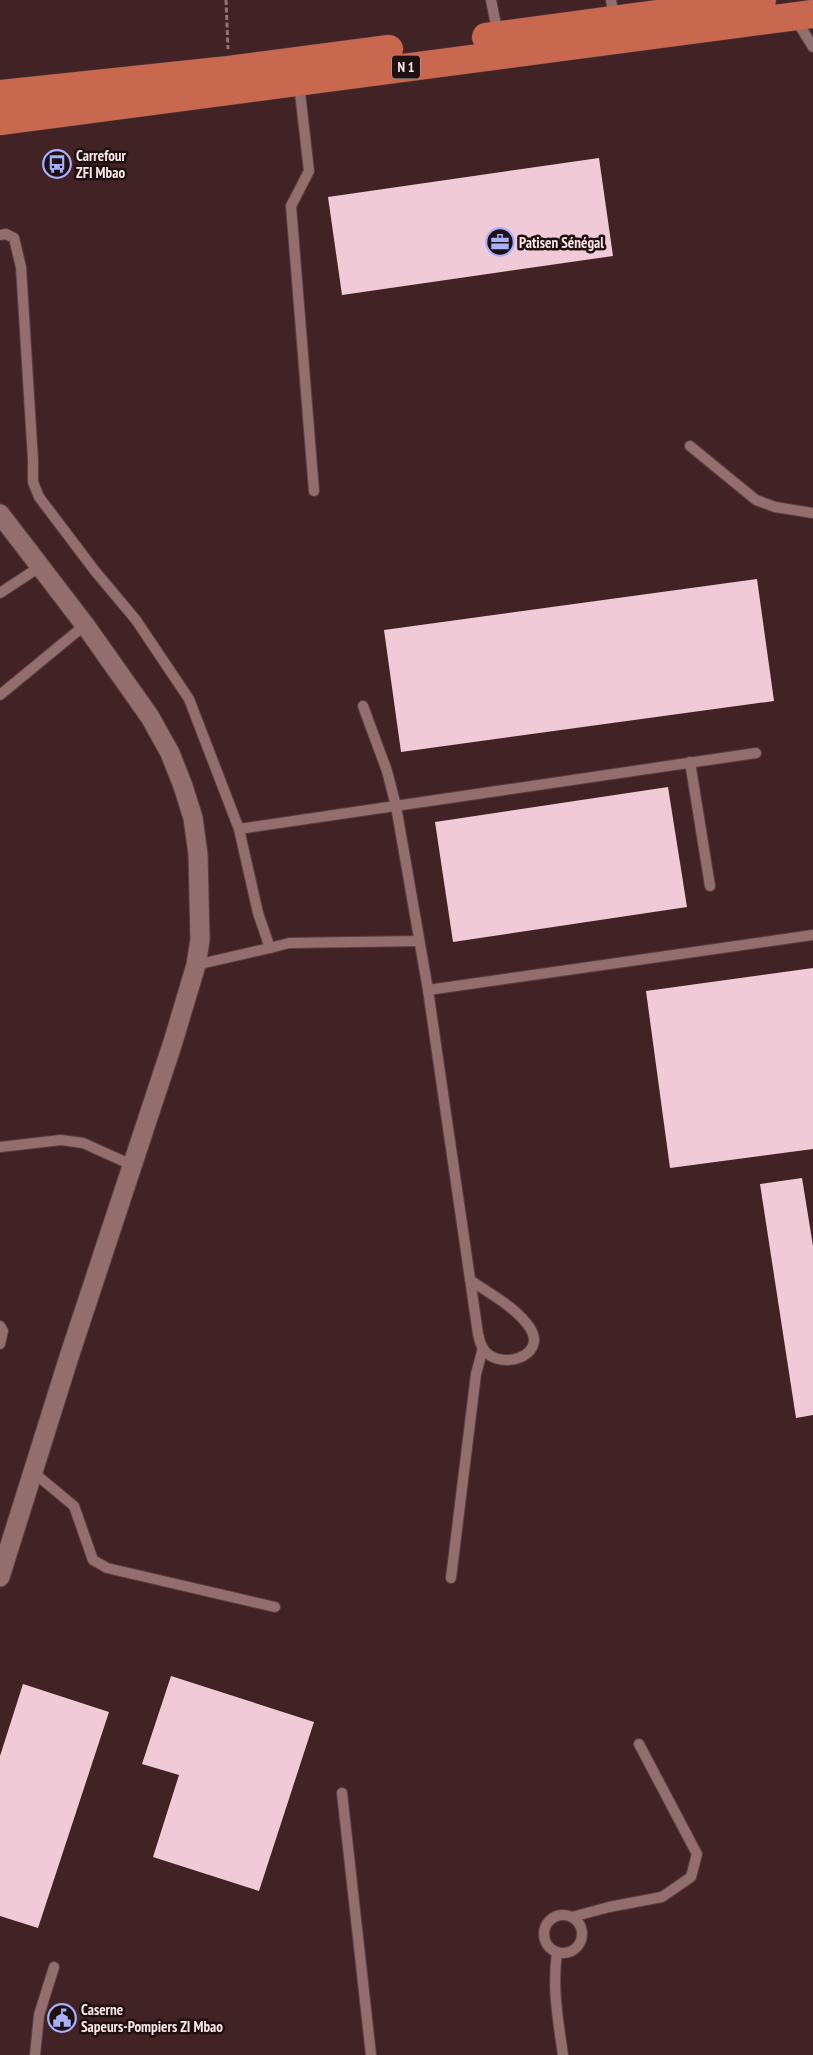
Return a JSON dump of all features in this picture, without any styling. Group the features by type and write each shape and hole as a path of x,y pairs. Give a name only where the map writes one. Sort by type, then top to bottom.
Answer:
{"highway":[{"name":"N 1","path":"0,94 229,70 498,36 612,9 762,0"},
{"name":"N 1","path":"0,121 299,80 803,15"}],"street":[{"path":"0,514 85,625 150,717 170,753 193,818 198,854 200,940 196,965 173,1042 1,1569"}],"lane":[{"path":"491,0 498,36"},
{"path":"803,15 813,47"},
{"path":"299,80 309,171 291,206 314,491"},
{"path":"0,235 6,234 14,238 21,267 33,482 39,497 94,571 136,620 189,699 239,828 258,913 270,948"},
{"path":"690,446 756,500 775,507 813,513"},
{"path":"0,593 41,566"},
{"path":"0,695 85,625"},
{"path":"363,706 387,771 396,806 428,990 470,1280 478,1334 483,1348 494,1358 505,1360 517,1359 526,1354 532,1347 534,1338 531,1330 512,1309 470,1280"},
{"path":"239,828 756,753"},
{"path":"690,762 710,886"},
{"path":"428,990 813,934"},
{"path":"196,965 289,943 419,941"},
{"path":"0,1147 61,1140 83,1143 132,1165"},
{"path":"0,1326 3,1332 0,1344"},
{"path":"451,1578 476,1374 483,1348"},
{"path":"32,1472 74,1506 93,1560 107,1568 275,1607"},
{"path":"572,1917 581,1928 581,1942 571,1952 557,1953 549,1948 544,1940 547,1923 554,1917 563,1915 572,1917 609,1907 662,1897 691,1877 697,1854 639,1744"},
{"path":"342,1793 371,2055"},
{"path":"557,1953 554,1973 554,1994 562,2055"},
{"path":"35,2055 39,2015 54,1967"}],"path":[{"path":"226,0 229,70"}],"building":[{"path":"599,158 613,256 342,295 328,197"},
{"path":"757,579 774,701 401,752 384,630"},
{"path":"668,787 687,907 453,942 435,822"},
{"path":"813,968 813,1149 670,1168 646,991"},
{"path":"802,1178 813,1246 813,1415 796,1418 760,1184"},
{"path":"171,1676 314,1722 259,1891 153,1857 179,1775 142,1764"},
{"path":"23,1684 109,1712 38,1928 0,1916 0,1756"}],"place":[{"name":"Carrefour ZFI Mbao","path":"57,164"},
{"name":"Patisen Sénégal","path":"500,242"},
{"name":"Caserne Sapeurs-Pompiers ZI Mbao","path":"62,2018"}]}
